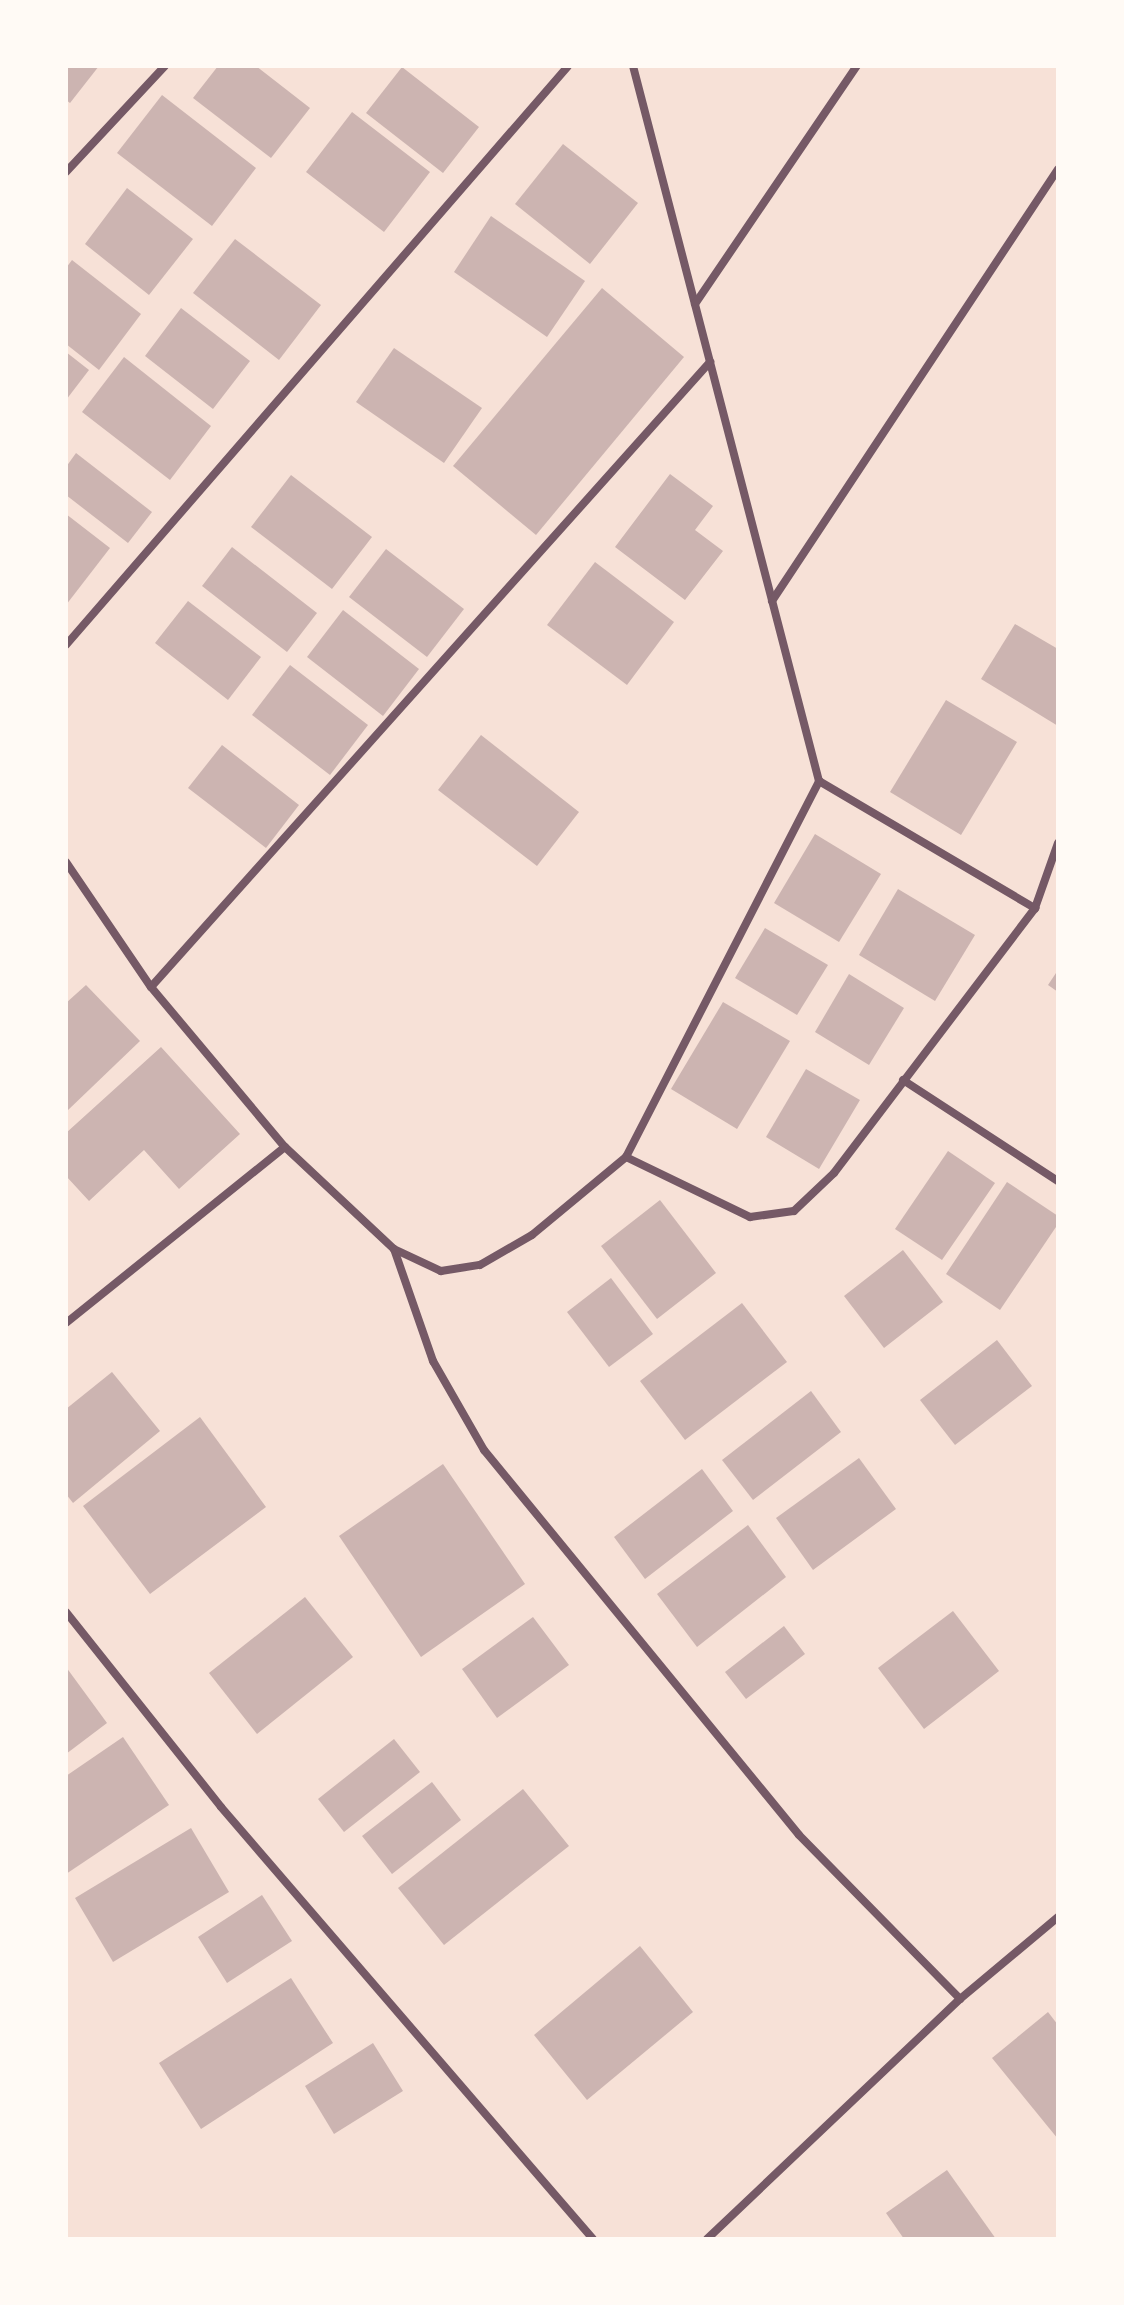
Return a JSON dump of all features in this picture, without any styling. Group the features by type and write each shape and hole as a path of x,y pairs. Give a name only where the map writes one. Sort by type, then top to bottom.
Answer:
{"street":[{"path":"66,172 165,66"},
{"path":"66,645 568,66"},
{"path":"66,862 151,987 285,1147 394,1249 441,1271 480,1265 532,1235 626,1157 819,781 633,66"},
{"path":"695,304 857,66"},
{"path":"772,601 1058,169"},
{"path":"151,987 710,362"},
{"path":"819,781 1035,908"},
{"path":"626,1157 750,1217 794,1211 834,1173 1035,908 1058,843"},
{"path":"903,1080 1058,1181"},
{"path":"66,1323 285,1147"},
{"path":"394,1249 433,1361 484,1450 799,1835 960,1999"},
{"path":"66,1612 221,1807 593,2239"},
{"path":"707,2239 960,1999 1058,1917"}],"building":[{"path":"66,66 99,66 70,103 66,100"},
{"path":"218,66 256,66 310,108 271,158 193,98"},
{"path":"402,67 479,127 443,173 366,113"},
{"path":"162,95 256,168 212,226 117,153"},
{"path":"352,112 430,172 384,232 306,172"},
{"path":"563,144 638,203 590,264 515,204"},
{"path":"127,188 193,239 149,295 85,244"},
{"path":"491,216 585,281 547,337 454,272"},
{"path":"235,239 321,305 279,360 193,293"},
{"path":"72,260 141,314 99,370 66,344 66,268"},
{"path":"602,288 684,357 536,535 453,466"},
{"path":"181,308 250,361 213,409 145,356"},
{"path":"394,348 482,408 444,463 356,402"},
{"path":"66,352 89,370 66,400"},
{"path":"124,357 211,426 170,480 82,412"},
{"path":"76,453 152,512 128,543 66,495 66,467"},
{"path":"670,474 713,506 695,530 723,551 685,600 615,547"},
{"path":"291,475 372,537 332,589 251,527"},
{"path":"66,514 110,548 66,605"},
{"path":"232,547 317,613 287,652 202,586"},
{"path":"386,549 464,609 427,657 349,597"},
{"path":"595,562 674,622 627,685 547,625"},
{"path":"188,601 261,657 228,700 155,643"},
{"path":"343,610 419,669 383,716 307,657"},
{"path":"1015,624 1058,649 1058,726 981,679"},
{"path":"290,665 368,725 330,775 252,715"},
{"path":"946,700 1017,742 961,835 890,792"},
{"path":"481,735 579,812 537,866 438,790"},
{"path":"222,745 299,805 266,848 188,788"},
{"path":"815,834 881,874 839,942 774,903"},
{"path":"898,889 975,935 935,1001 859,955"},
{"path":"765,928 828,965 797,1015 735,978"},
{"path":"1058,970 1058,992 1048,985"},
{"path":"849,974 904,1008 869,1065 815,1032"},
{"path":"86,985 140,1041 66,1112 66,1003"},
{"path":"723,1002 790,1041 737,1129 671,1089"},
{"path":"161,1047 240,1134 179,1189 144,1150 89,1201 66,1176 66,1133"},
{"path":"806,1069 860,1100 819,1169 766,1137"},
{"path":"948,1151 995,1183 942,1260 895,1229"},
{"path":"1007,1182 1058,1216 1058,1224 1000,1310 946,1274"},
{"path":"660,1200 716,1273 657,1319 601,1246"},
{"path":"903,1250 943,1302 884,1348 844,1296"},
{"path":"611,1278 653,1334 609,1367 567,1312"},
{"path":"742,1303 787,1362 685,1440 640,1381"},
{"path":"997,1340 1032,1386 955,1445 920,1400"},
{"path":"112,1372 160,1431 73,1503 66,1494 66,1409"},
{"path":"811,1391 841,1432 753,1500 722,1460"},
{"path":"200,1417 266,1507 150,1594 83,1506"},
{"path":"859,1458 896,1509 813,1570 776,1518"},
{"path":"443,1464 525,1584 421,1657 339,1536"},
{"path":"702,1469 733,1511 645,1579 614,1537"},
{"path":"748,1525 786,1577 697,1647 657,1594"},
{"path":"305,1597 353,1657 257,1734 209,1673"},
{"path":"953,1611 999,1671 924,1729 878,1668"},
{"path":"533,1617 569,1665 497,1718 462,1669"},
{"path":"784,1626 805,1654 746,1699 725,1672"},
{"path":"66,1667 107,1723 66,1754"},
{"path":"123,1737 169,1805 66,1874 66,1776"},
{"path":"394,1739 420,1772 344,1832 318,1799"},
{"path":"432,1782 461,1820 392,1874 362,1836"},
{"path":"523,1789 569,1846 444,1945 398,1888"},
{"path":"191,1828 229,1892 113,1962 75,1898"},
{"path":"262,1895 292,1941 227,1983 198,1937"},
{"path":"640,1946 693,2012 587,2100 534,2035"},
{"path":"291,1978 333,2043 201,2129 159,2063"},
{"path":"1048,2012 1058,2025 1058,2139 992,2058"},
{"path":"373,2043 403,2091 334,2134 305,2086"},
{"path":"947,2170 996,2239 904,2239 886,2213"}]}
